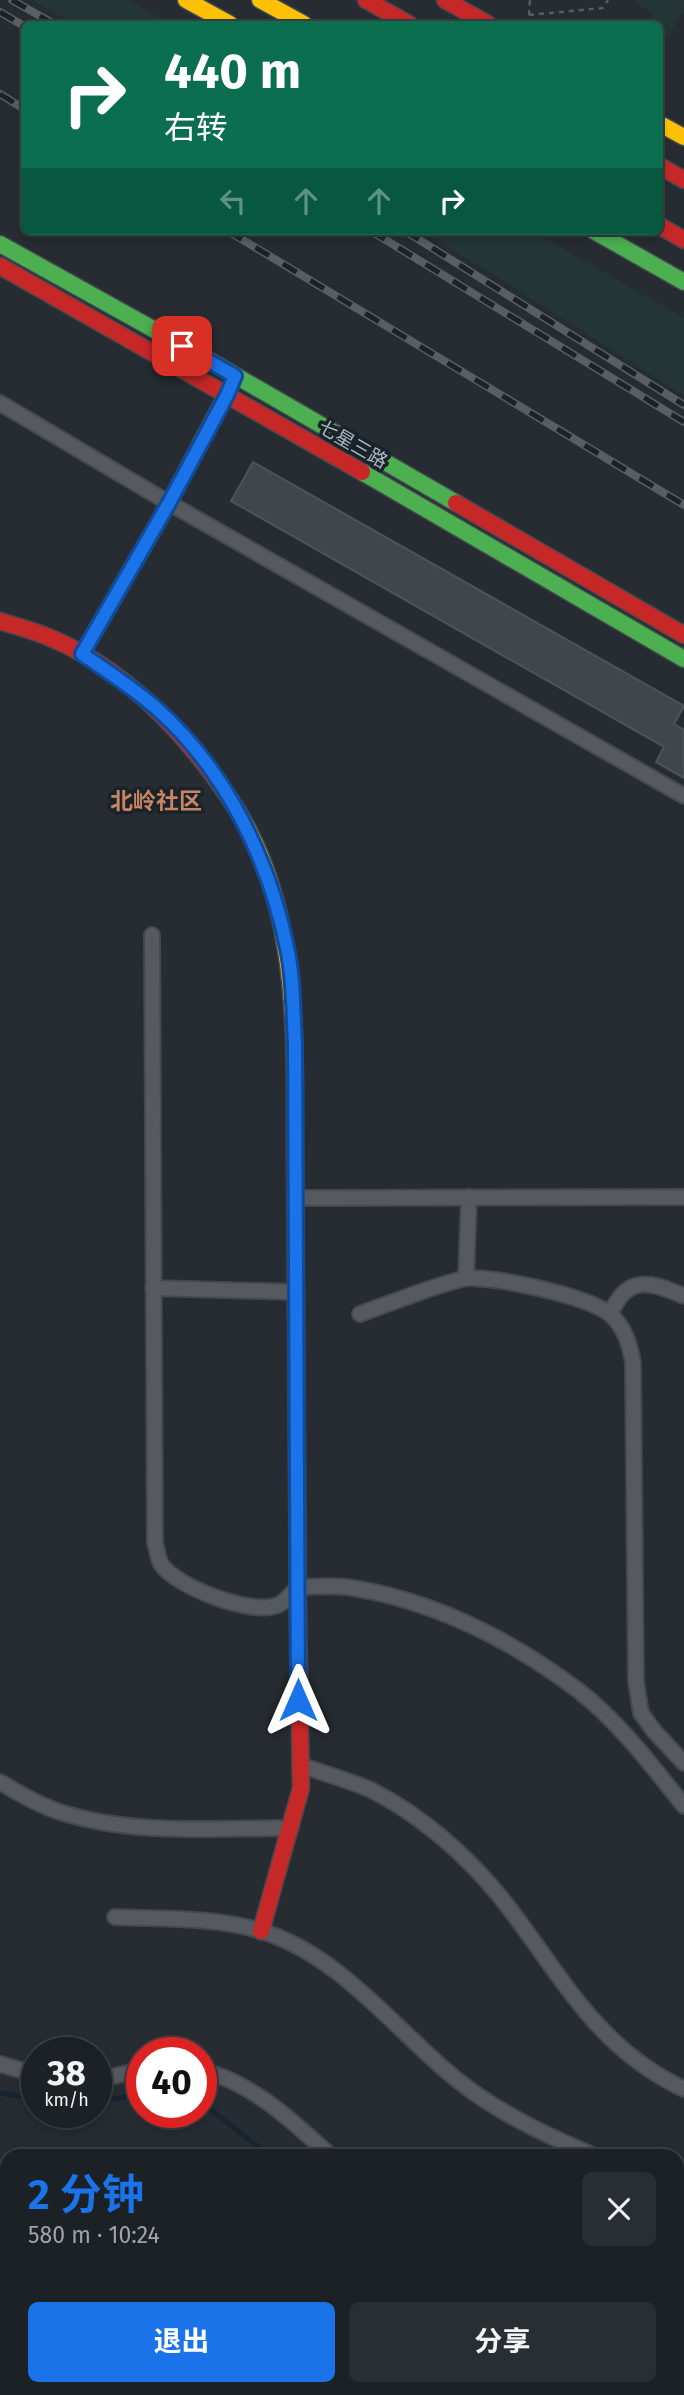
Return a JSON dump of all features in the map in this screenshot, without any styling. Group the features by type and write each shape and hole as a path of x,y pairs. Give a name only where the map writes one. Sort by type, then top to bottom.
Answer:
{"main road":[{"path":"186,0 224,21"},
{"path":"260,0 298,21"},
{"path":"366,0 404,21"},
{"path":"445,0 483,21"},
{"path":"663,126 684,137"},
{"path":"663,168 684,180"},
{"path":"663,228 684,240"},
{"path":"601,235 684,282"},
{"name":"七星三路","path":"0,244 684,635"},
{"name":"七星三路","path":"0,266 684,659"},
{"path":"0,621 47,636 82,654 156,708 185,738 218,780 249,833 273,890 288,951 295,1044 298,1723 301,1788 261,1931"}],"street":[{"path":"82,654 169,503 235,376"},
{"path":"0,403 169,503 684,796"},
{"path":"152,935 155,1543 160,1563 178,1580 245,1606 268,1608 280,1605 298,1587 344,1587 443,1612 489,1634 580,1692 618,1727 684,1806"},
{"path":"295,1198 684,1197"},
{"path":"466,1278 469,1198"},
{"path":"360,1314 415,1293 466,1278 536,1287 580,1300 610,1314 620,1326 629,1342 633,1363 636,1682 641,1713 684,1763"},
{"path":"610,1314 625,1291 638,1284 660,1286 684,1296"},
{"path":"153,1288 296,1292"},
{"path":"300,1765 368,1789 401,1806 438,1835 498,1894 585,2012 611,2041 636,2063 684,2089"},
{"path":"0,1782 57,1811 95,1821 147,1827 291,1828"},
{"path":"116,1917 230,1923 261,1931 299,1948 342,1976 456,2079 498,2109 579,2149"},
{"path":"0,2064 21,2070"},
{"path":"217,2076 243,2086 286,2117 323,2149"}],"path":[{"path":"526,21 530,0"},
{"path":"529,15 603,8 608,0"}],"shaded area":[{"path":"32,0 129,0 167,21 69,21"},
{"path":"632,0 684,0 684,9 663,46 663,21 649,21 653,14"},
{"path":"428,235 539,235 684,318 684,396"}],"building":[{"path":"253,462 684,706 674,724 684,730 684,778 656,762 664,747 231,501"}],"waterway":[{"path":"0,2093 21,2096"},
{"path":"112,2099 126,2097"},
{"path":"217,2115 261,2149"}],"railway":[{"path":"12,0 49,21"},
{"path":"0,12 21,24"},
{"path":"0,94 21,107"},
{"path":"235,235 684,505"},
{"path":"378,235 684,422"},
{"path":"411,235 684,405"}],"traffic: fast":[{"path":"601,235 684,282"},
{"path":"0,244 205,358 456,503"},
{"path":"362,472 684,659"},
{"path":"295,1145 298,1620"}],"traffic: slow":[{"path":"186,0 224,21"},
{"path":"260,0 298,21"},
{"path":"663,126 684,137"},
{"path":"228,796 251,835 268,877 280,920 293,1010 295,1145"}],"traffic: jam":[{"path":"366,0 404,21"},
{"path":"445,0 483,21"},
{"path":"663,168 684,180"},
{"path":"663,228 684,240"},
{"path":"0,266 362,472"},
{"path":"456,503 684,635"},
{"path":"0,621 74,649 125,683 171,724 228,796"},
{"path":"261,1931 301,1788 298,1620"}],"district":[{"name":"北岭社区","path":"156,801"}],"route":[{"path":"182,346 235,376 169,503 82,654 156,708 185,738 218,780 249,833 273,890 288,951 295,1044 298,1700"}]}
